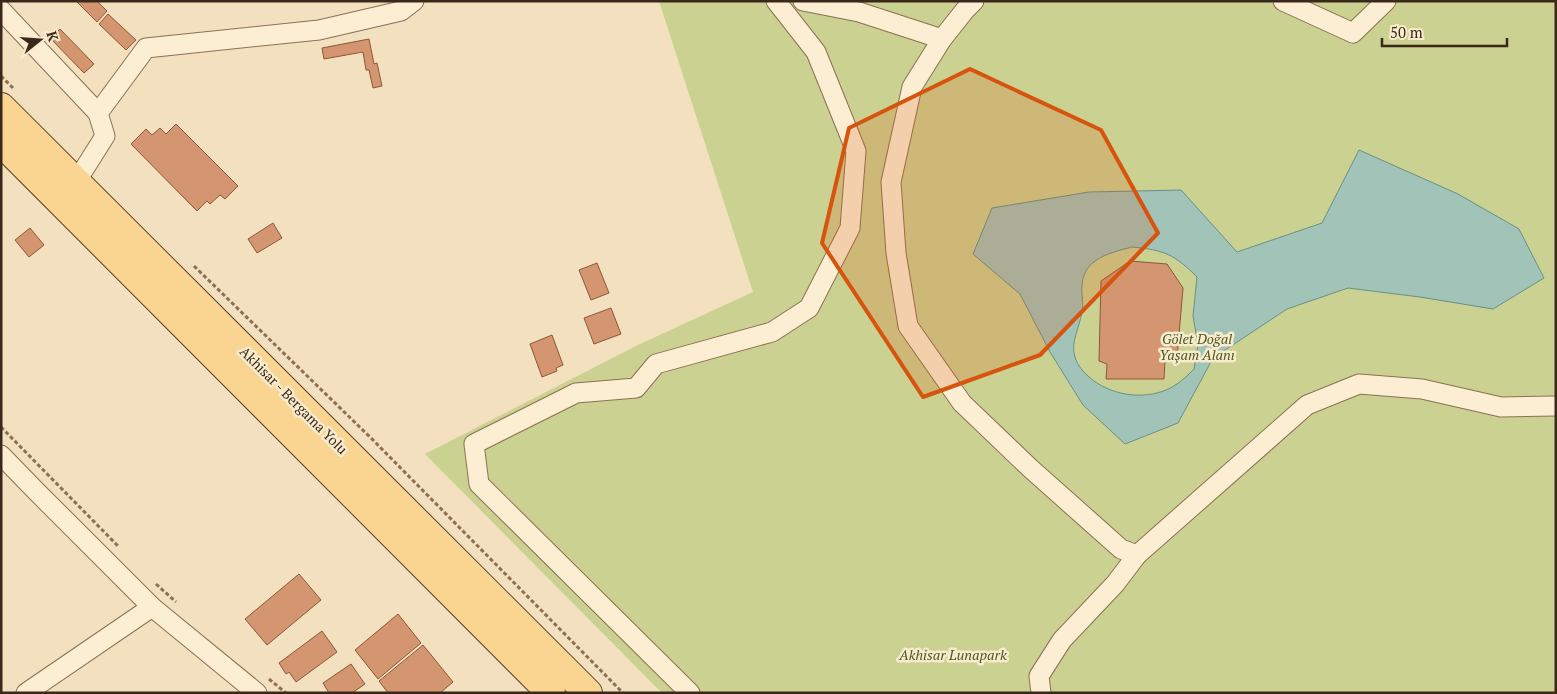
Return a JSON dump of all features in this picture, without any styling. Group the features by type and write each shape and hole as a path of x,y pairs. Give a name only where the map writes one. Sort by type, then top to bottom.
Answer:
{"main road":[{"name":"Akhisar - Bergama Yolu","path":"8,99 76,182 588,693"},
{"name":"Akhisar - Bergama Yolu","path":"1,142 551,693"}],"street":[{"path":"98,113 146,48 318,30 401,11 414,1"},
{"path":"690,693 479,484 474,444 576,394 636,388 656,364 772,332 809,308 850,228 856,151 816,52 776,1"},
{"path":"803,1 859,12 942,39"},
{"path":"974,1 942,39 912,87 891,182 896,253 908,326 962,402 1030,468 1122,549 1137,555"},
{"path":"1283,1 1353,33 1386,1"},
{"path":"1,10 98,113 105,136 76,182"},
{"path":"1042,693 1039,676 1062,640 1116,584 1137,555 1307,406 1359,384 1422,388 1501,407 1556,406"},
{"path":"1,455 152,607 257,693"},
{"path":"26,693 152,607"}],"path":[{"path":"1,76 8,99"},
{"path":"194,266 371,438 624,693"},
{"path":"1,427 118,546"},
{"path":"153,581 178,604"},
{"path":"262,674 286,693"}],"highlighted area":[{"path":"970,69 1101,130 1158,233 1040,355 923,397 822,243 849,128"}],"green space":[{"name":"Gölet Doğal Yaşam Alanı","path":"659,1 1556,1 1556,693 662,693 425,454 638,345 753,292"}],"water":[{"path":"1359,150 1458,194 1519,229 1544,278 1493,309 1348,288 1287,309 1213,358 1178,423 1125,444 1083,405 1050,352 1020,294 973,254 992,208 1089,192 1181,190 1237,252 1322,223","holes":["1132,247 1168,254 1182,263 1197,277 1193,316 1198,345 1194,369 1177,384 1158,393 1148,395 1126,394 1106,388 1084,372 1078,365 1074,352 1074,340 1083,309 1082,285 1084,276 1093,263 1100,258"]}],"building":[{"path":"76,1 97,1 107,11 97,22"},
{"path":"108,14 136,40 126,50 99,24"},
{"path":"60,29 94,64 84,73 50,38"},
{"path":"369,39 374,64 377,63 382,86 373,88 369,70 366,70 363,52 324,59 322,48"},
{"path":"176,124 238,186 225,199 220,195 210,204 207,201 197,211 131,144 146,129 152,135 160,128 166,134"},
{"path":"273,223 282,238 257,253 248,239"},
{"path":"30,228 44,245 29,257 15,240"},
{"path":"1130,261 1167,264 1183,288 1177,358 1165,361 1164,379 1106,379 1107,364 1099,361 1101,281"},
{"path":"597,263 609,293 591,300 579,270"},
{"path":"611,308 621,334 594,344 584,318"},
{"path":"552,335 563,365 556,368 557,371 542,377 530,344"},
{"path":"299,574 321,600 267,645 245,619"},
{"path":"398,614 421,643 378,679 355,650"},
{"path":"322,631 337,652 296,682 289,672 286,674 279,663"},
{"path":"423,645 453,682 440,693 388,693 379,681"},
{"path":"351,664 365,684 352,693 329,693 323,683"}],"park label":[{"name":"Akhisar Lunapark","path":"953,654"}]}
